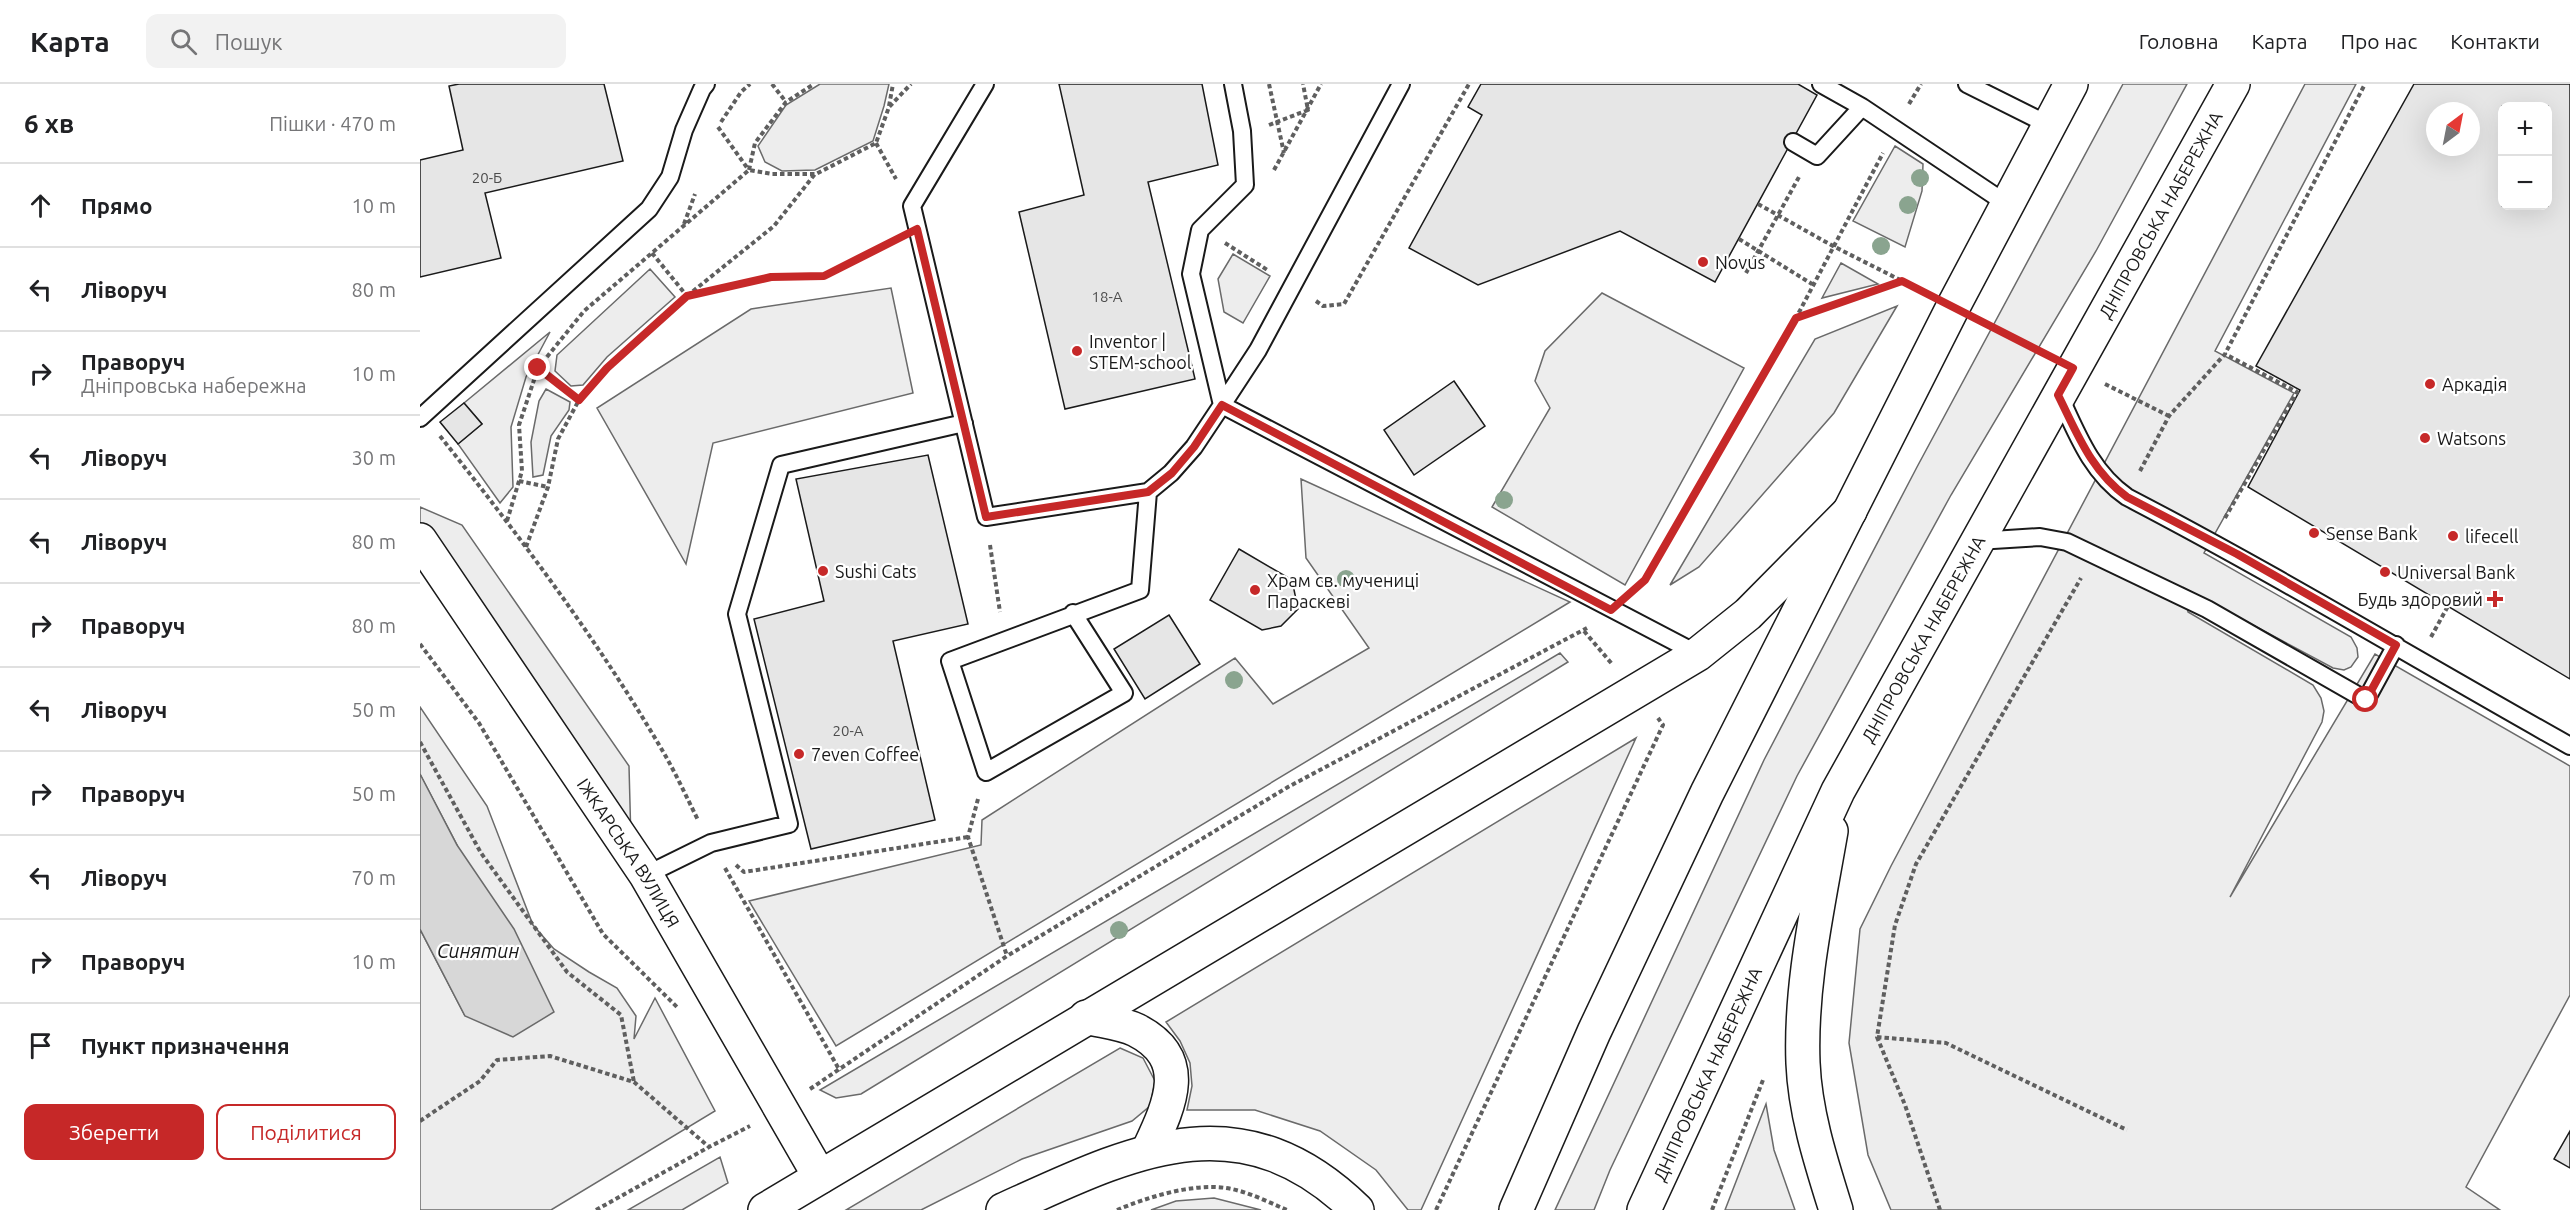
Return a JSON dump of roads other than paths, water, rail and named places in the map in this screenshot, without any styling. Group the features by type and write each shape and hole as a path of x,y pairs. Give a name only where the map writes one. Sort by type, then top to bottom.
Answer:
{"main road":[{"path":"1516,1210 1599,1022 1707,793 1953,307 2071,84"},
{"name":"ДНІПРОВСЬКА НАБЕРЕЖНА","path":"1644,1210 1838,791 2233,84"},
{"path":"765,1210 1698,654 1748,614 1850,511"},
{"name":"ІЖКАРСЬКА ВУЛИЦЯ","path":"420,540 646,875 820,1177"},
{"path":"1836,1210 1816,1144 1803,1064 1807,972 1838,791"},
{"path":"1086,1017 1135,1030 1159,1047 1172,1072 1171,1093 1148,1151"},
{"path":"1003,1210 1148,1151 1200,1142 1241,1144 1294,1162 1335,1188 1357,1210"}],"lane":[{"path":"421,416 649,209 670,177 684,130 706,84"},
{"path":"985,84 912,206 986,517 1148,492 1172,473 1194,447 1258,350 1401,84"},
{"path":"1233,84 1242,131 1245,185 1200,230 1191,274 1222,405 1698,654"},
{"path":"1821,84 1862,107 2007,204"},
{"path":"1967,84 2049,125"},
{"path":"1792,142 1817,156 1862,107"},
{"path":"2066,381 2091,462 2111,486 2127,497 2237,554 2396,645 2474,693 2570,746"},
{"path":"646,875 711,843 789,824 737,614 781,465 964,423"},
{"path":"1073,613 1124,693 986,772 950,661 1073,613 1140,590 1148,492"},
{"path":"1977,541 2040,537 2067,542 2207,609 2366,700 2396,645"}],"water":[{"name":"Синятин","path":"420,774 457,845 514,929 554,1012 513,1037 465,1016 420,929"}],"place":[{"name":"Novus","path":"1703,262"},
{"name":"Inventor | STEM-school","path":"1077,351"},
{"name":"Аркадія","path":"2430,384"},
{"name":"Watsons","path":"2425,438"},
{"name":"Sense Bank","path":"2314,533"},
{"name":"lifecell","path":"2453,536"},
{"name":"Sushi Cats","path":"823,571"},
{"name":"Universal Bank","path":"2385,572"},
{"name":"Храм св. мучениці Параскеві","path":"1255,590"},
{"name":"Будь здоровий","path":"2495,599"},
{"name":"7even Coffee","path":"799,754"}]}
